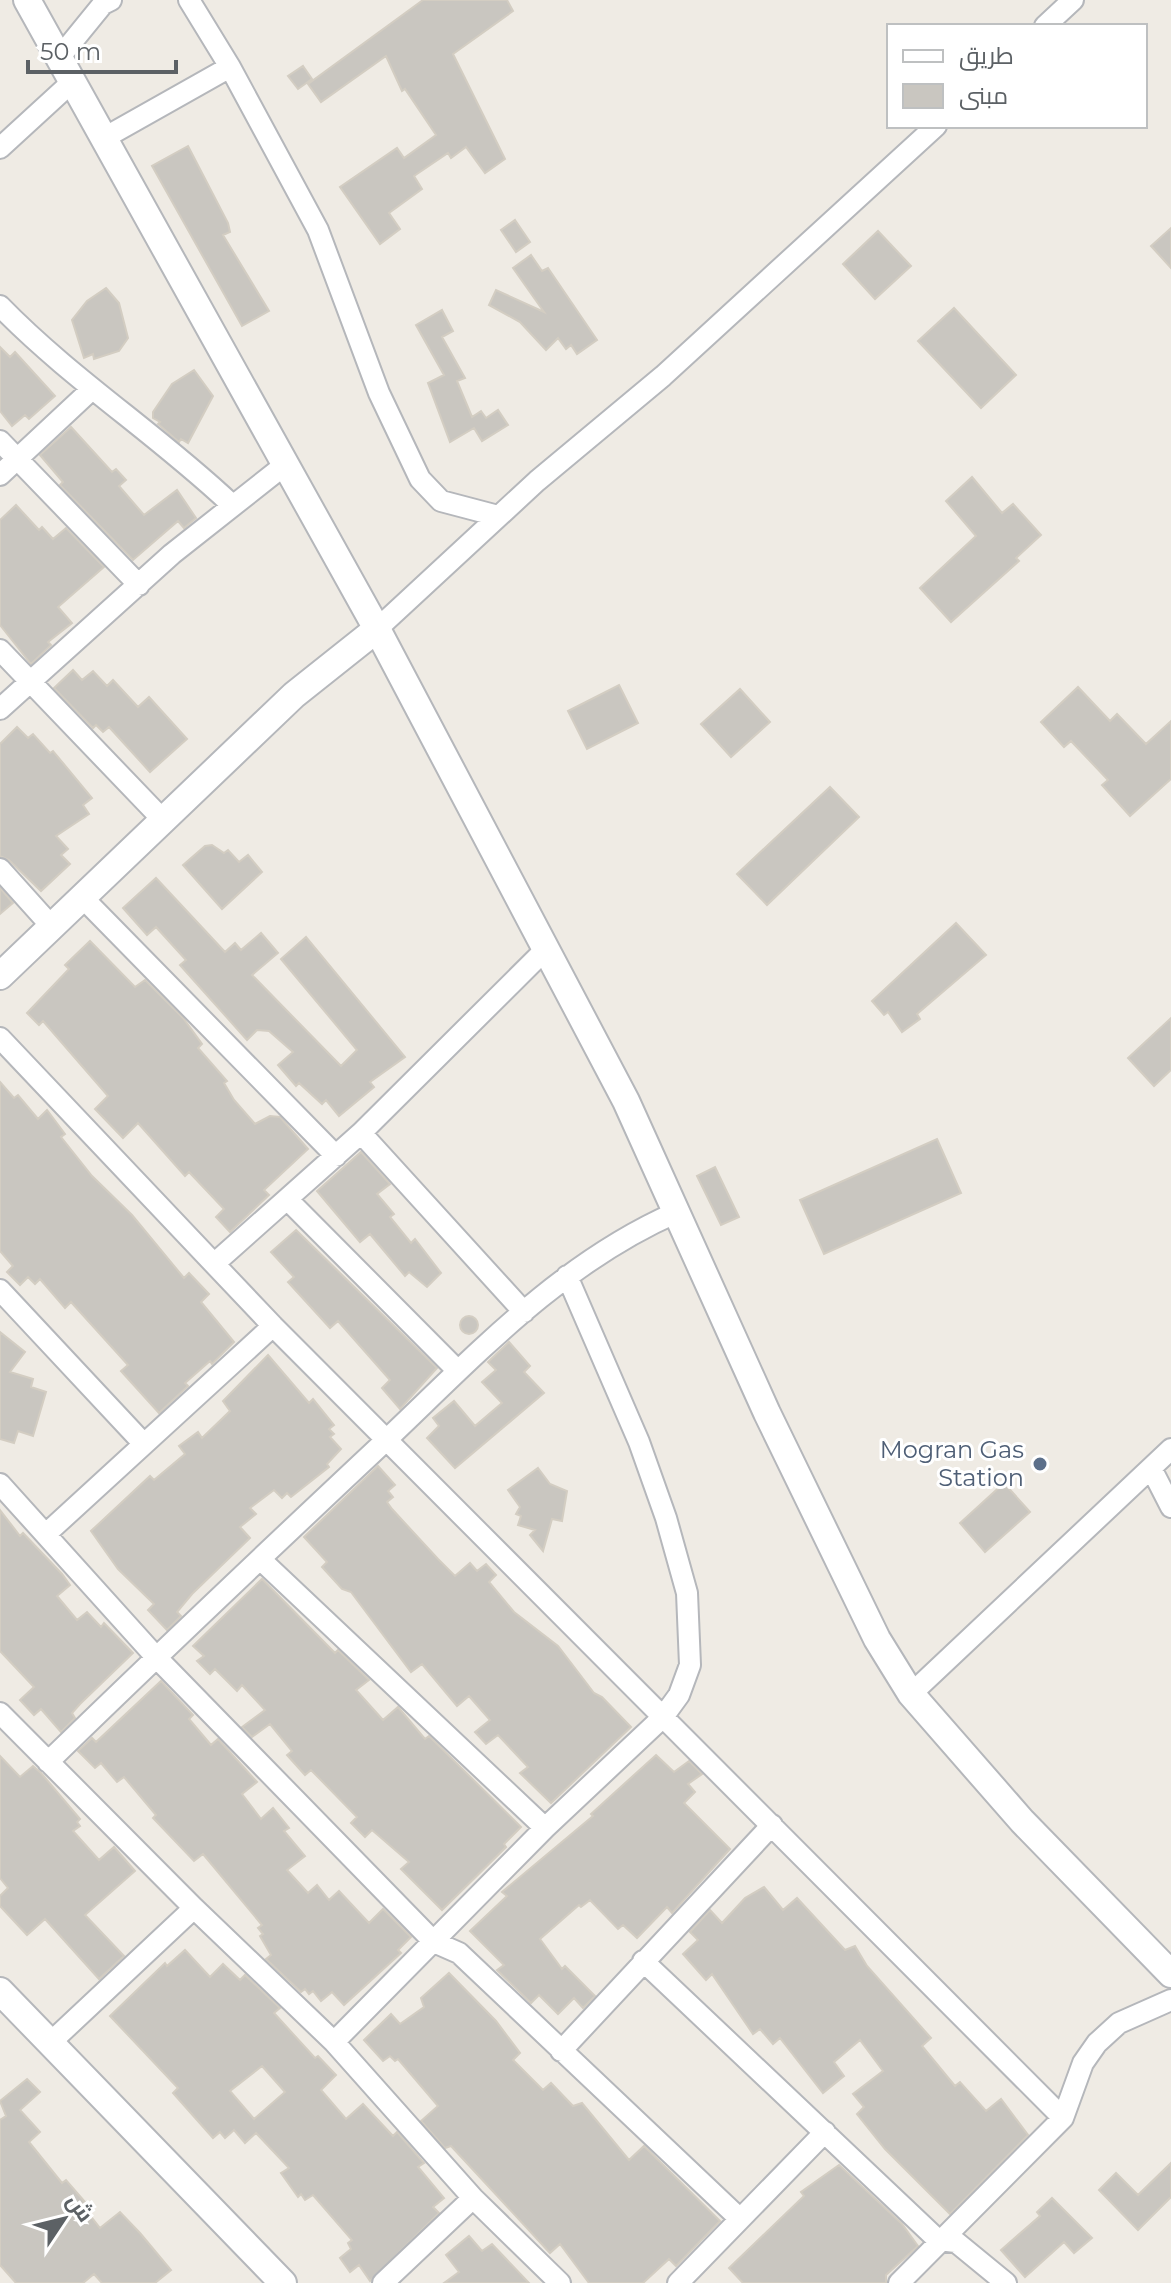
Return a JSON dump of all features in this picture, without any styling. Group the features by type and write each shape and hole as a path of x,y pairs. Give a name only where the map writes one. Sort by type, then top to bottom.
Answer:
{"street":[{"path":"189,0 230,67 318,230 379,393 420,479 441,501 498,516"},
{"path":"1047,24 1073,0"},
{"path":"33,1 72,82 377,629 626,1101 840,1568 911,1694 1022,1821 1171,1974"},
{"path":"59,58 100,1"},
{"path":"104,138 230,67"},
{"path":"0,148 72,82"},
{"path":"0,976 294,695 377,629 498,516 663,376 934,128"},
{"path":"0,306 91,390 184,460 231,504"},
{"path":"0,475 91,390"},
{"path":"0,441 139,585"},
{"path":"0,709 29,680 231,504 286,464"},
{"path":"0,650 164,821"},
{"path":"0,869 53,928"},
{"path":"83,898 336,1156"},
{"path":"215,1263 361,1133 545,950"},
{"path":"0,1038 273,1326 1063,2118"},
{"path":"361,1133 524,1312"},
{"path":"287,1199 457,1370"},
{"path":"48,1762 457,1370 567,1276 626,1234 675,1213"},
{"path":"334,2042 545,1828 663,1717 679,1695 690,1665 687,1593 666,1518 639,1442 567,1276"},
{"path":"0,1290 143,1443"},
{"path":"47,1533 273,1326"},
{"path":"911,1694 1171,1449"},
{"path":"1151,1468 1171,1507"},
{"path":"0,1484 156,1657 434,1942 459,1953 739,2218"},
{"path":"260,1559 545,1828"},
{"path":"0,1713 194,1908 334,2042 473,2198 560,2283"},
{"path":"561,2051 772,1825"},
{"path":"50,2043 194,1908"},
{"path":"643,1961 938,2240 956,2242 1006,2283"},
{"path":"0,1991 283,2283"},
{"path":"899,2283 938,2240 1063,2118 1083,2063 1097,2043 1119,2023 1171,2000"},
{"path":"678,2283 825,2132"},
{"path":"383,2283 473,2198"}],"building":[{"path":"423,0 507,0 513,11 453,54 505,159 485,173 466,147 451,158 448,153 414,176 422,189 389,213 400,229 380,244 340,187 397,148 404,158 436,135 405,89 402,91 386,56 321,102 308,84"},
{"path":"303,66 312,79 298,89 288,76"},
{"path":"188,146 228,223 230,232 223,235 269,311 242,326 152,166"},
{"path":"515,220 530,242 516,252 501,230"},
{"path":"1171,228 1171,268 1151,246"},
{"path":"878,231 911,266 875,299 843,264"},
{"path":"531,255 542,271 548,268 597,340 577,354 571,345 566,349 558,338 546,350 520,322 489,305 496,290 544,312 513,268"},
{"path":"106,288 119,303 128,338 119,351 94,359 93,354 84,358 72,320 87,301"},
{"path":"954,308 1016,375 981,408 918,341"},
{"path":"442,310 453,331 442,337 465,378 457,381 472,417 481,411 486,418 498,410 508,425 482,441 474,428 450,442 428,383 444,375 416,325"},
{"path":"0,347 10,357 15,352 55,396 29,419 25,415 12,426 0,411"},
{"path":"194,370 213,396 188,443 181,439 179,442 158,424 160,422 153,418 153,412 172,384"},
{"path":"71,427 112,472 116,469 126,480 119,486 144,515 177,490 196,518 184,528 178,521 133,560 60,485 63,482 40,455"},
{"path":"972,477 1002,513 1013,504 1041,535 1016,558 1019,561 951,622 920,588 976,536 946,501"},
{"path":"16,505 39,530 42,527 53,539 66,528 104,567 58,607 72,623 48,642 51,645 31,664 0,625 0,520"},
{"path":"73,670 82,680 93,671 107,686 113,680 138,707 149,697 187,739 150,772 109,727 103,732 96,725 93,728 54,688"},
{"path":"619,685 638,723 587,749 568,711"},
{"path":"1078,687 1110,721 1117,714 1146,744 1171,721 1171,779 1130,816 1102,785 1108,780 1071,741 1064,747 1041,722"},
{"path":"740,689 770,722 731,757 701,724"},
{"path":"17,727 28,738 33,734 50,753 53,751 92,798 83,805 89,814 56,836 68,849 61,855 70,864 41,891 9,860 0,856 0,744"},
{"path":"830,787 859,817 767,905 737,874"},
{"path":"212,845 224,853 228,850 239,862 248,855 262,872 222,909 183,865 205,846"},
{"path":"156,878 225,952 235,943 241,950 261,933 278,953 252,975 341,1066 357,1050 281,959 306,937 405,1057 370,1082 374,1087 339,1116 326,1100 322,1104 299,1083 296,1086 278,1065 293,1052 269,1031 257,1030 247,1040 180,965 186,960 156,927 147,935 123,908"},
{"path":"0,888 13,903 0,914"},
{"path":"956,923 986,955 917,1014 920,1019 902,1032 888,1012 884,1015 872,1001"},
{"path":"90,941 135,987 145,980 183,1018 202,1044 198,1048 227,1081 224,1083 234,1100 255,1124 270,1116 280,1117 308,1149 264,1190 269,1195 230,1232 216,1217 224,1209 189,1172 185,1176 138,1123 123,1138 95,1109 108,1096 43,1021 39,1025 27,1013 69,969 65,965"},
{"path":"1171,1018 1171,1070 1154,1086 1128,1058"},
{"path":"0,1082 14,1098 18,1095 38,1119 47,1110 65,1134 61,1137 92,1176 132,1215 184,1278 189,1273 209,1294 201,1302 234,1342 212,1364 210,1361 185,1383 188,1386 159,1413 121,1371 128,1365 71,1302 65,1308 40,1279 35,1284 28,1277 20,1285 7,1272 13,1266 0,1251"},
{"path":"937,1139 961,1193 824,1254 800,1200"},
{"path":"361,1152 390,1184 377,1194 394,1214 390,1217 411,1243 415,1239 441,1273 427,1287 409,1272 405,1276 370,1234 360,1242 317,1191"},
{"path":"715,1167 739,1217 721,1225 697,1176"},
{"path":"296,1230 437,1368 400,1409 382,1388 390,1380 338,1321 330,1328 288,1282 294,1277 271,1252"},
{"path":"469,1316 478,1325 469,1334 460,1325"},
{"path":"0,1332 25,1352 10,1372 33,1379 31,1387 46,1392 33,1436 18,1431 14,1443 0,1439"},
{"path":"509,1342 530,1366 524,1372 544,1393 455,1468 427,1438 439,1426 433,1418 454,1401 475,1426 502,1403 482,1382 496,1370 488,1362"},
{"path":"268,1355 309,1403 313,1399 334,1425 329,1429 334,1434 330,1437 341,1449 327,1464 329,1467 291,1497 287,1493 282,1498 274,1490 250,1508 256,1514 240,1527 250,1538 192,1594 177,1612 181,1616 167,1630 148,1610 154,1604 118,1569 91,1531 150,1476 154,1480 185,1454 179,1446 198,1432 202,1438 230,1411 223,1401"},
{"path":"378,1466 395,1485 388,1491 393,1497 387,1502 438,1559 455,1576 470,1563 477,1571 486,1564 496,1575 489,1582 514,1612 558,1646 594,1693 602,1697 631,1727 551,1803 520,1773 528,1767 498,1735 486,1744 475,1732 490,1720 469,1696 457,1706 422,1664 411,1672 351,1592 342,1589 322,1567 327,1562 304,1537"},
{"path":"538,1468 550,1484 567,1491 562,1521 552,1519 543,1551 530,1535 535,1530 518,1525 521,1516 516,1514 520,1507 508,1490"},
{"path":"1004,1483 1030,1512 985,1552 960,1523"},
{"path":"0,1510 20,1536 23,1533 70,1585 57,1596 77,1620 87,1612 101,1627 104,1623 133,1653 80,1704 72,1713 75,1718 61,1732 41,1709 34,1715 20,1700 34,1687 0,1651"},
{"path":"262,1579 335,1653 338,1650 369,1680 356,1690 383,1720 398,1707 425,1739 429,1736 521,1827 504,1844 506,1847 442,1910 401,1869 409,1862 372,1830 365,1837 351,1823 357,1817 311,1770 305,1775 287,1755 292,1751 270,1724 252,1737 242,1727 265,1710 242,1685 237,1691 215,1669 210,1674 197,1661 204,1656 193,1646"},
{"path":"161,1681 193,1715 189,1719 211,1745 218,1739 257,1782 242,1794 261,1819 273,1808 289,1828 284,1831 305,1856 287,1870 308,1893 317,1885 329,1900 339,1891 369,1923 383,1909 411,1937 398,1950 401,1953 344,2005 332,1992 321,2001 313,1991 309,1994 305,1989 301,1992 266,1959 271,1955 260,1936 263,1934 258,1928 262,1925 203,1854 194,1861 153,1818 156,1815 124,1777 117,1782 101,1763 95,1768 78,1751 92,1738 96,1742"},
{"path":"656,1755 674,1772 689,1761 702,1774 688,1784 695,1792 684,1803 730,1849 672,1913 667,1907 637,1938 623,1925 618,1929 590,1900 581,1907 579,1905 540,1939 562,1969 565,1966 595,1996 583,2008 574,1998 558,2014 539,1995 531,2003 497,1970 504,1965 470,1931 507,1896 502,1892 593,1816 591,1814"},
{"path":"0,1756 20,1777 33,1766 41,1773 80,1819 77,1822 80,1826 73,1831 99,1860 114,1847 135,1871 85,1915 124,1956 99,1979 45,1919 27,1935 0,1906 0,1896 8,1888 0,1878"},
{"path":"764,1887 783,1910 797,1898 845,1950 855,1946 867,1966 931,2038 922,2046 955,2086 960,2082 986,2111 1001,2099 1028,2135 950,2214 885,2149 857,2114 864,2107 853,2094 883,2071 860,2040 834,2062 844,2076 823,2093 780,2038 773,2044 760,2029 753,2034 712,1974 706,1980 683,1954 698,1940 690,1932 710,1910 722,1923 745,1898"},
{"path":"185,1950 210,1977 223,1964 240,1980 245,1975 280,2008 274,2013 315,2058 318,2056 336,2075 321,2090 346,2119 363,2104 393,2136 397,2132 424,2163 418,2167 444,2198 433,2207 439,2213 370,2281 359,2265 350,2272 340,2258 351,2249 348,2243 352,2240 313,2195 305,2200 301,2194 298,2197 281,2173 289,2168 256,2133 245,2143 234,2130 225,2138 220,2132 213,2138 173,2093 178,2088 110,2016 165,1963 167,1966","holes":["262,2066 285,2092 254,2119 230,2091"]},
{"path":"449,1973 496,2021 520,2053 513,2060 543,2090 551,2083 573,2106 582,2103 629,2160 644,2146 720,2221 676,2266 669,2259 643,2283 589,2283 560,2244 550,2253 451,2146 445,2148 421,2121 438,2106 398,2059 395,2061 390,2056 383,2061 364,2040 391,2014 400,2024 424,2007 421,1998"},
{"path":"27,2079 40,2092 20,2110 40,2132 29,2142 62,2183 66,2180 85,2202 82,2205 100,2228 120,2212 140,2233 171,2270 155,2283 102,2283 94,2274 83,2283 16,2283 0,2265 0,2120 6,2116 0,2101"},
{"path":"1171,2163 1171,2197 1138,2230 1099,2190 1116,2173 1138,2195"},
{"path":"839,2165 902,2224 918,2246 886,2275 886,2283 743,2283 729,2268 804,2196 801,2192"},
{"path":"1052,2198 1092,2238 1074,2253 1064,2242 1025,2277 1001,2250 1040,2216 1037,2212"},
{"path":"469,2236 482,2251 492,2244 529,2283 444,2283 459,2272 446,2255"}],"place":[{"name":"Mogran Gas Station","path":"1040,1464"}]}
